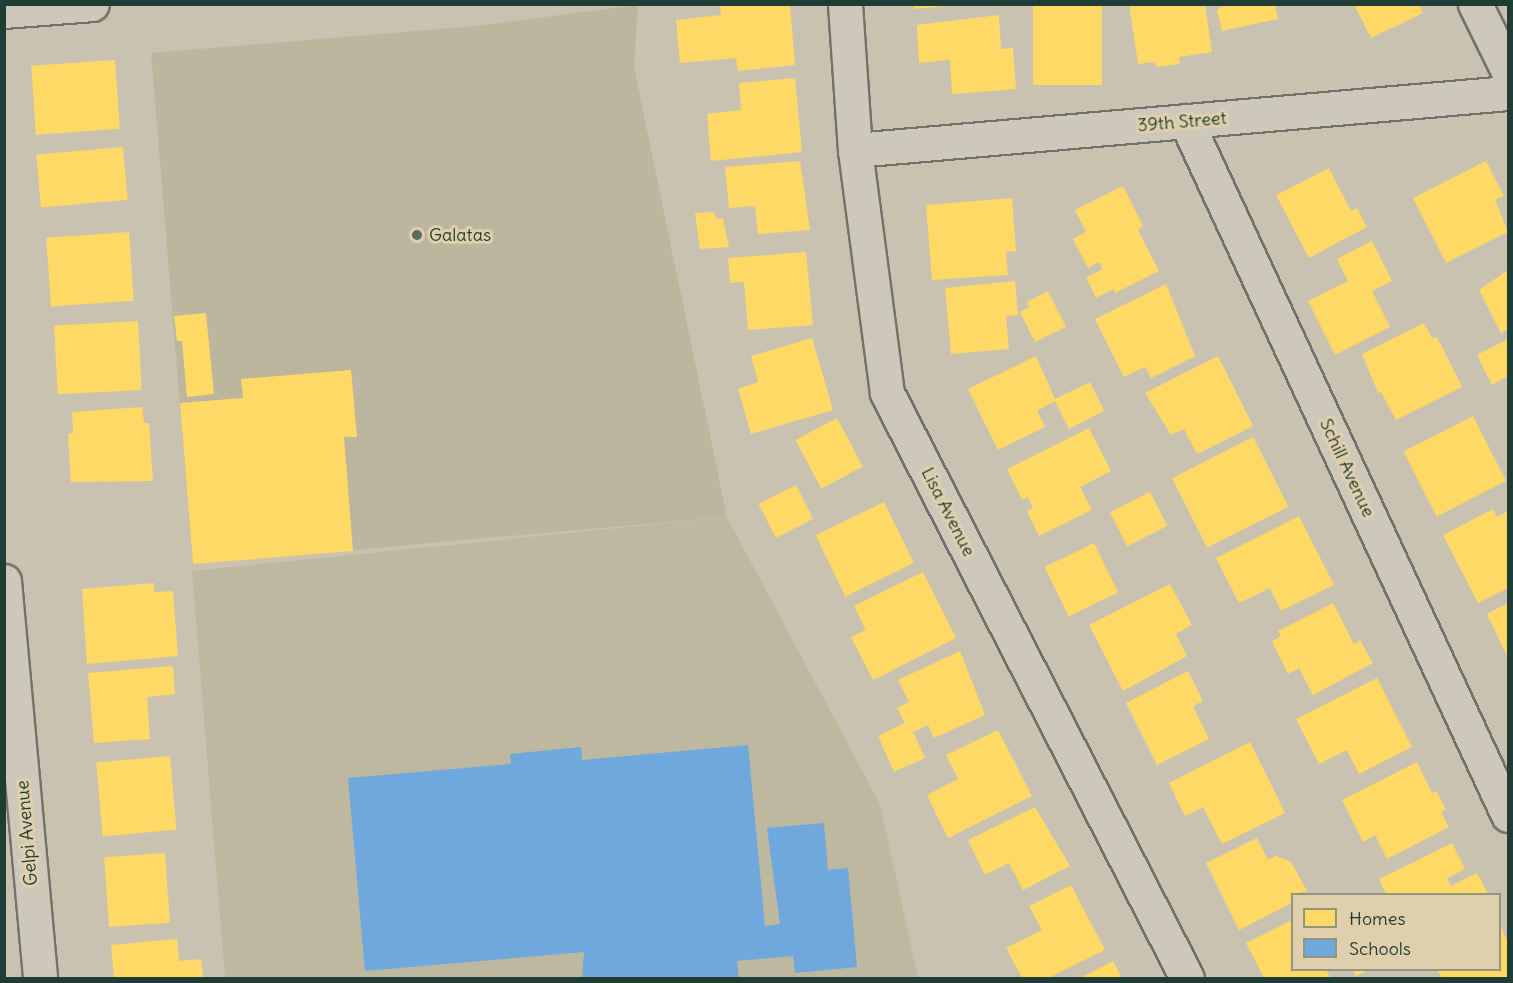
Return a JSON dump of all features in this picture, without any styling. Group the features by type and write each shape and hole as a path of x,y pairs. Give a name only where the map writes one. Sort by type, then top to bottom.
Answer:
{"street":[{"path":"4,11 92,4"},
{"name":"Lisa Avenue","path":"844,4 855,150 887,393 1187,978"},
{"path":"1475,4 1509,71"},
{"name":"39th Street","path":"855,150 1509,93"},
{"name":"Schill Avenue","path":"1185,121 1509,815"},
{"name":"Gelpi Avenue","path":"4,581 11,736 40,978"}],"shaded area":[{"name":"Galatas","path":"638,5 634,67 727,517 193,564 151,53 475,26"},
{"path":"727,517 880,804 918,978 225,978 192,571"}],"building: Homes":[{"path":"720,4 790,4 795,65 738,71 736,58 680,63 676,20 721,15"},
{"path":"913,4 946,4 946,6 914,9"},
{"path":"1033,4 1102,4 1102,85 1033,85"},
{"path":"1129,4 1205,4 1212,52 1179,57 1180,64 1156,67 1155,62 1138,64"},
{"path":"1225,4 1275,4 1278,19 1222,31 1217,10"},
{"path":"1354,4 1419,4 1423,13 1371,38"},
{"path":"999,15 1001,49 1013,48 1016,89 952,94 950,60 919,63 917,25"},
{"path":"115,60 120,129 36,135 31,66"},
{"path":"795,78 802,152 711,161 707,114 741,110 739,83"},
{"path":"123,147 128,200 41,207 36,155"},
{"path":"800,161 810,230 758,234 755,206 729,208 725,167"},
{"path":"1486,161 1504,196 1495,200 1508,232 1446,263 1413,198"},
{"path":"1329,168 1351,211 1357,208 1367,227 1309,258 1276,195"},
{"path":"1123,186 1143,226 1138,230 1159,271 1115,293 1113,289 1096,298 1086,277 1103,269 1099,262 1088,268 1073,239 1086,232 1075,210"},
{"path":"1012,198 1016,251 1006,252 1008,275 932,280 926,205"},
{"path":"714,212 716,218 723,219 729,247 700,249 695,213"},
{"path":"129,232 134,301 51,307 46,238"},
{"path":"1372,241 1392,281 1372,291 1390,327 1335,355 1308,301 1348,281 1337,259"},
{"path":"806,252 813,325 748,330 744,282 730,283 728,258"},
{"path":"1508,270 1508,329 1501,333 1479,290"},
{"path":"1015,281 1018,315 1006,316 1009,349 951,354 945,288"},
{"path":"1166,284 1195,356 1151,378 1145,367 1124,377 1095,319"},
{"path":"1048,291 1066,327 1035,342 1020,312 1029,307 1027,302"},
{"path":"206,313 214,394 187,397 182,341 177,341 174,316"},
{"path":"138,321 142,390 58,394 54,325"},
{"path":"1424,323 1432,338 1437,337 1462,387 1396,420 1381,392 1378,393 1362,354"},
{"path":"812,338 833,410 751,434 738,389 758,382 751,356"},
{"path":"1508,339 1508,376 1492,385 1477,355"},
{"path":"1036,356 1055,399 1090,382 1104,411 1069,429 1055,401 1037,411 1045,427 998,450 968,389"},
{"path":"1218,356 1253,426 1197,454 1184,429 1171,435 1145,393"},
{"path":"351,370 357,437 344,437 353,551 193,564 180,403 243,398 241,379"},
{"path":"142,407 144,423 149,423 153,481 71,482 68,434 73,433 72,412"},
{"path":"1473,416 1506,481 1437,516 1404,451"},
{"path":"837,418 863,467 821,489 796,440"},
{"path":"1089,428 1111,471 1080,487 1092,510 1039,536 1027,511 1033,508 1028,497 1022,500 1007,469"},
{"path":"1253,437 1288,506 1207,548 1172,478"},
{"path":"796,485 813,519 776,538 759,504"},
{"path":"1150,492 1167,526 1127,546 1110,512"},
{"path":"884,502 914,563 846,596 816,535"},
{"path":"1493,509 1497,517 1508,511 1508,588 1478,603 1443,535"},
{"path":"1299,516 1334,585 1281,611 1270,588 1239,603 1216,558"},
{"path":"1094,543 1118,592 1069,617 1045,567"},
{"path":"923,572 956,638 873,680 851,637 866,630 854,606"},
{"path":"154,583 154,592 173,591 178,656 87,664 82,589"},
{"path":"1170,584 1192,625 1176,634 1187,656 1123,691 1089,625"},
{"path":"1333,603 1354,644 1360,640 1373,663 1313,695 1299,668 1288,674 1272,641 1281,636 1278,631"},
{"path":"1508,603 1508,658 1487,614"},
{"path":"960,651 985,715 934,738 928,725 913,732 925,758 894,772 878,736 905,723 897,708 909,702 898,680"},
{"path":"173,666 175,694 147,697 150,739 94,743 88,673"},
{"path":"1188,671 1203,701 1193,706 1209,739 1157,765 1126,703"},
{"path":"1377,678 1412,747 1359,774 1347,750 1319,764 1296,719"},
{"path":"998,730 1032,796 948,838 927,795 958,779 946,755"},
{"path":"1250,742 1285,813 1222,844 1203,807 1185,816 1169,783"},
{"path":"170,756 176,830 103,836 96,762"},
{"path":"1417,762 1432,793 1436,791 1446,809 1441,812 1449,827 1387,859 1375,835 1363,842 1342,800"},
{"path":"1035,807 1070,866 1023,890 1009,863 985,875 968,840"},
{"path":"1257,838 1268,860 1276,856 1291,862 1307,891 1291,893 1291,904 1239,930 1206,863"},
{"path":"1452,843 1465,869 1447,878 1451,886 1477,873 1487,893 1386,893 1379,879"},
{"path":"165,853 170,923 109,927 104,857"},
{"path":"1071,885 1105,950 1048,978 1022,978 1006,948 1042,930 1029,906"},
{"path":"1291,920 1291,971 1327,971 1330,977 1264,978 1246,943"},
{"path":"1501,927 1508,942 1508,978 1442,978 1438,971 1501,971"},
{"path":"177,939 179,961 201,959 203,978 114,978 111,945"},
{"path":"1113,961 1122,978 1080,978"},
{"path":"1353,971 1366,971 1356,976"}],"building: Schools":[{"path":"748,745 765,926 780,924 767,828 824,823 828,870 848,868 857,967 795,973 793,956 737,961 739,978 582,978 584,952 365,971 348,778 511,764 510,754 581,747 582,760"}],"place":[{"name":"Galatas","path":"417,235"}]}
